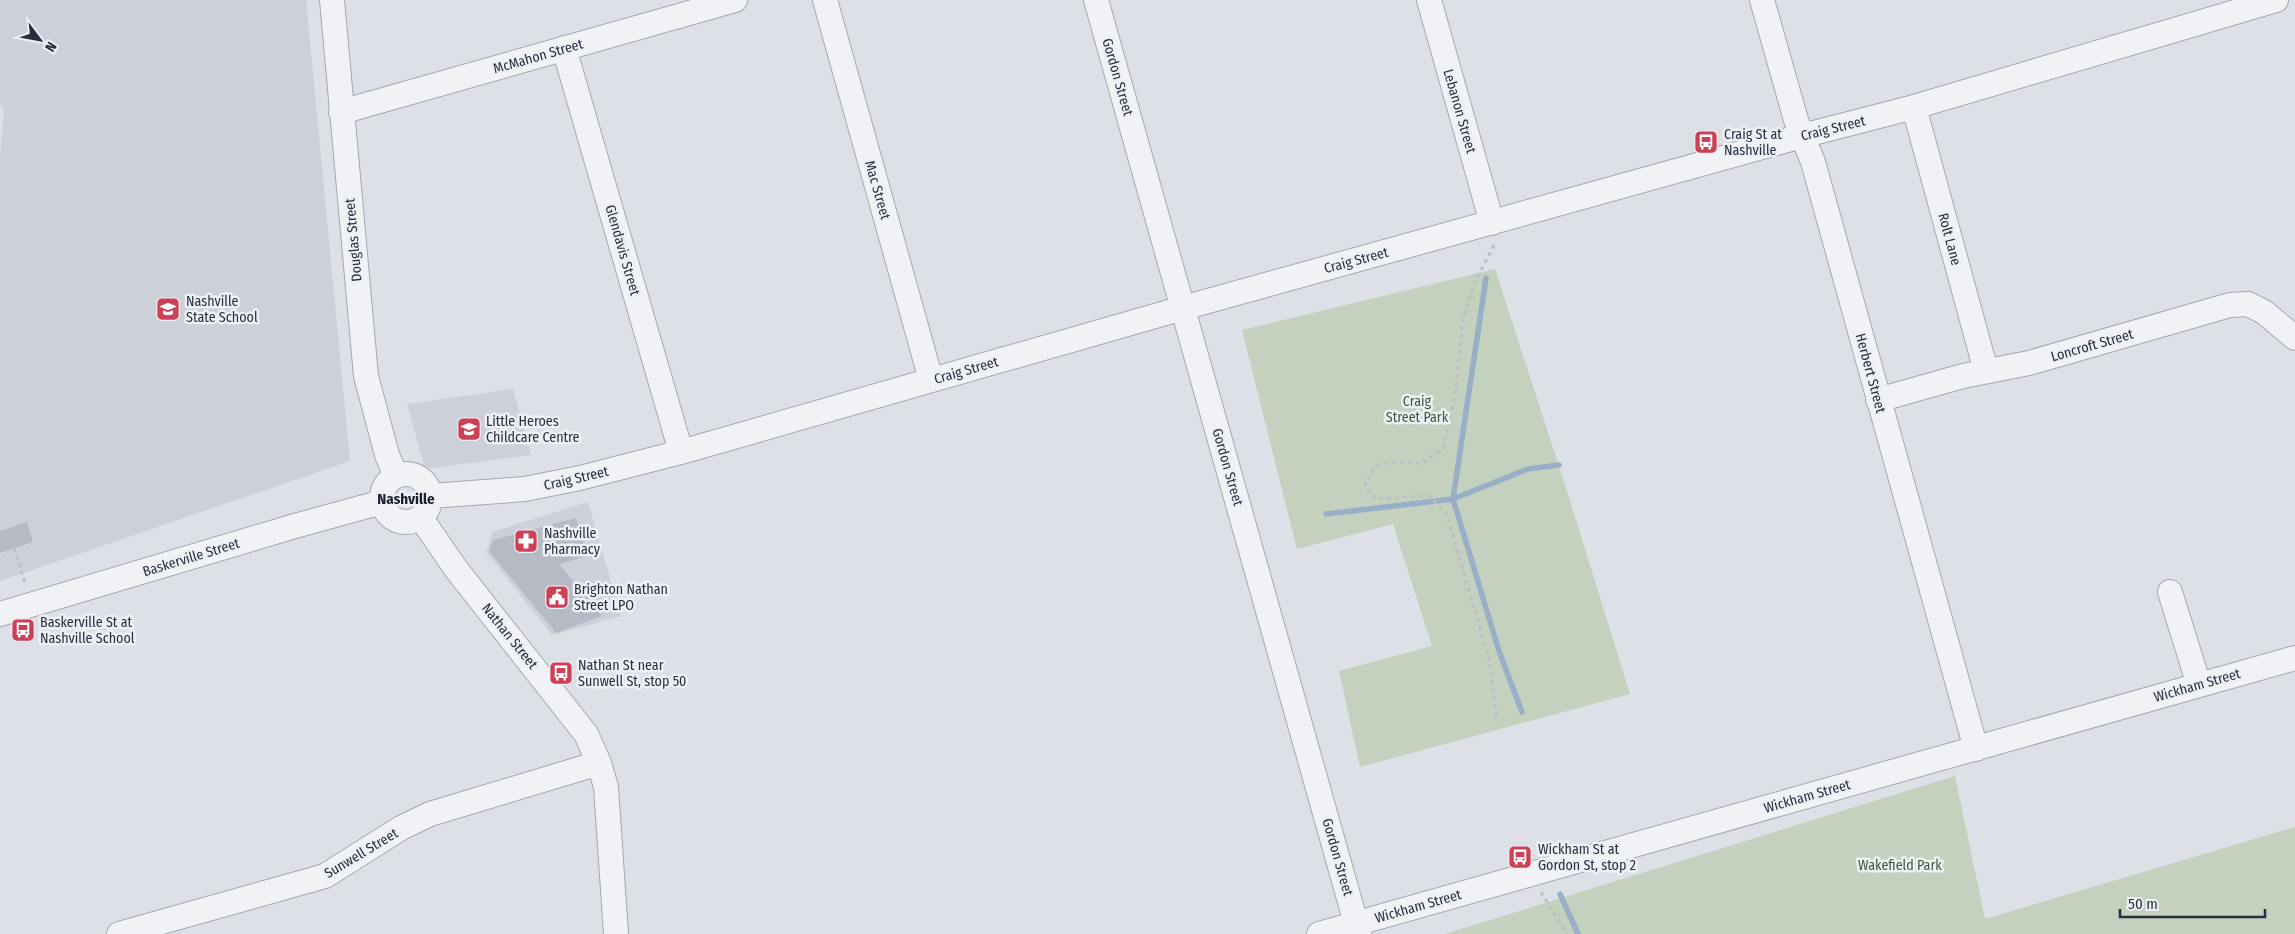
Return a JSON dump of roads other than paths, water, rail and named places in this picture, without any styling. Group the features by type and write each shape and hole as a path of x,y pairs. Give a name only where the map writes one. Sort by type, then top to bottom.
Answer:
{"street":[{"name":"Douglas Street","path":"332,0 366,376 386,450 396,476"},
{"name":"McMahon Street","path":"341,112 735,0"},
{"name":"Mac Street","path":"824,0 931,380"},
{"name":"Gordon Street","path":"1096,0 1358,929"},
{"name":"Lebanon Street","path":"1428,0 1493,234"},
{"name":"Herbert Street","path":"1762,0 1796,120 1813,162 1976,749"},
{"name":"Craig Street","path":"431,496 525,489 580,478 681,452 1183,308 1493,234 1802,136 1914,107 2276,0"},
{"name":"Glendavis Street","path":"564,48 681,452"},
{"name":"Rolt Lane","path":"1914,107 1986,371"},
{"name":"Loncroft Street","path":"1878,400 1986,371 2029,363 2230,305 2248,304 2264,312 2295,338"},
{"path":"411,474 418,477 429,488 431,496 429,508 421,518 413,522 397,521 390,517 382,502 385,487 396,476 411,474"},
{"name":"Baskerville Street","path":"0,614 382,502"},
{"name":"Nathan Street","path":"421,518 456,569 586,734 599,763 606,787 616,934"},
{"path":"2170,592 2199,685"},
{"name":"Wickham Street","path":"1320,934 1358,929 1530,875 2295,658"},
{"name":"Sunwell Street","path":"119,934 325,876 401,828 430,814 599,763"}],"waterway":[{"path":"1486,278 1453,499 1499,651 1522,712"},
{"path":"1326,514 1453,499 1528,469 1559,465"},
{"path":"1560,894 1578,934"}],"place":[{"name":"Craig St at Nashville","path":"1706,142"},
{"name":"Nashville State School","path":"168,309"},
{"name":"Little Heroes Childcare Centre","path":"469,429"},
{"name":"Nashville Pharmacy","path":"526,541"},
{"name":"Brighton Nathan Street LPO","path":"557,597"},
{"name":"Baskerville St at Nashville School","path":"23,630"},
{"name":"Nathan St near Sunwell St, stop 50","path":"561,673"},
{"name":"Wickham St at Gordon St, stop 2","path":"1520,857"}],"district":[{"name":"Nashville","path":"406,499"}],"park label":[{"name":"Craig Street Park","path":"1417,410"},
{"name":"Wakefield Park","path":"1900,865"}]}
